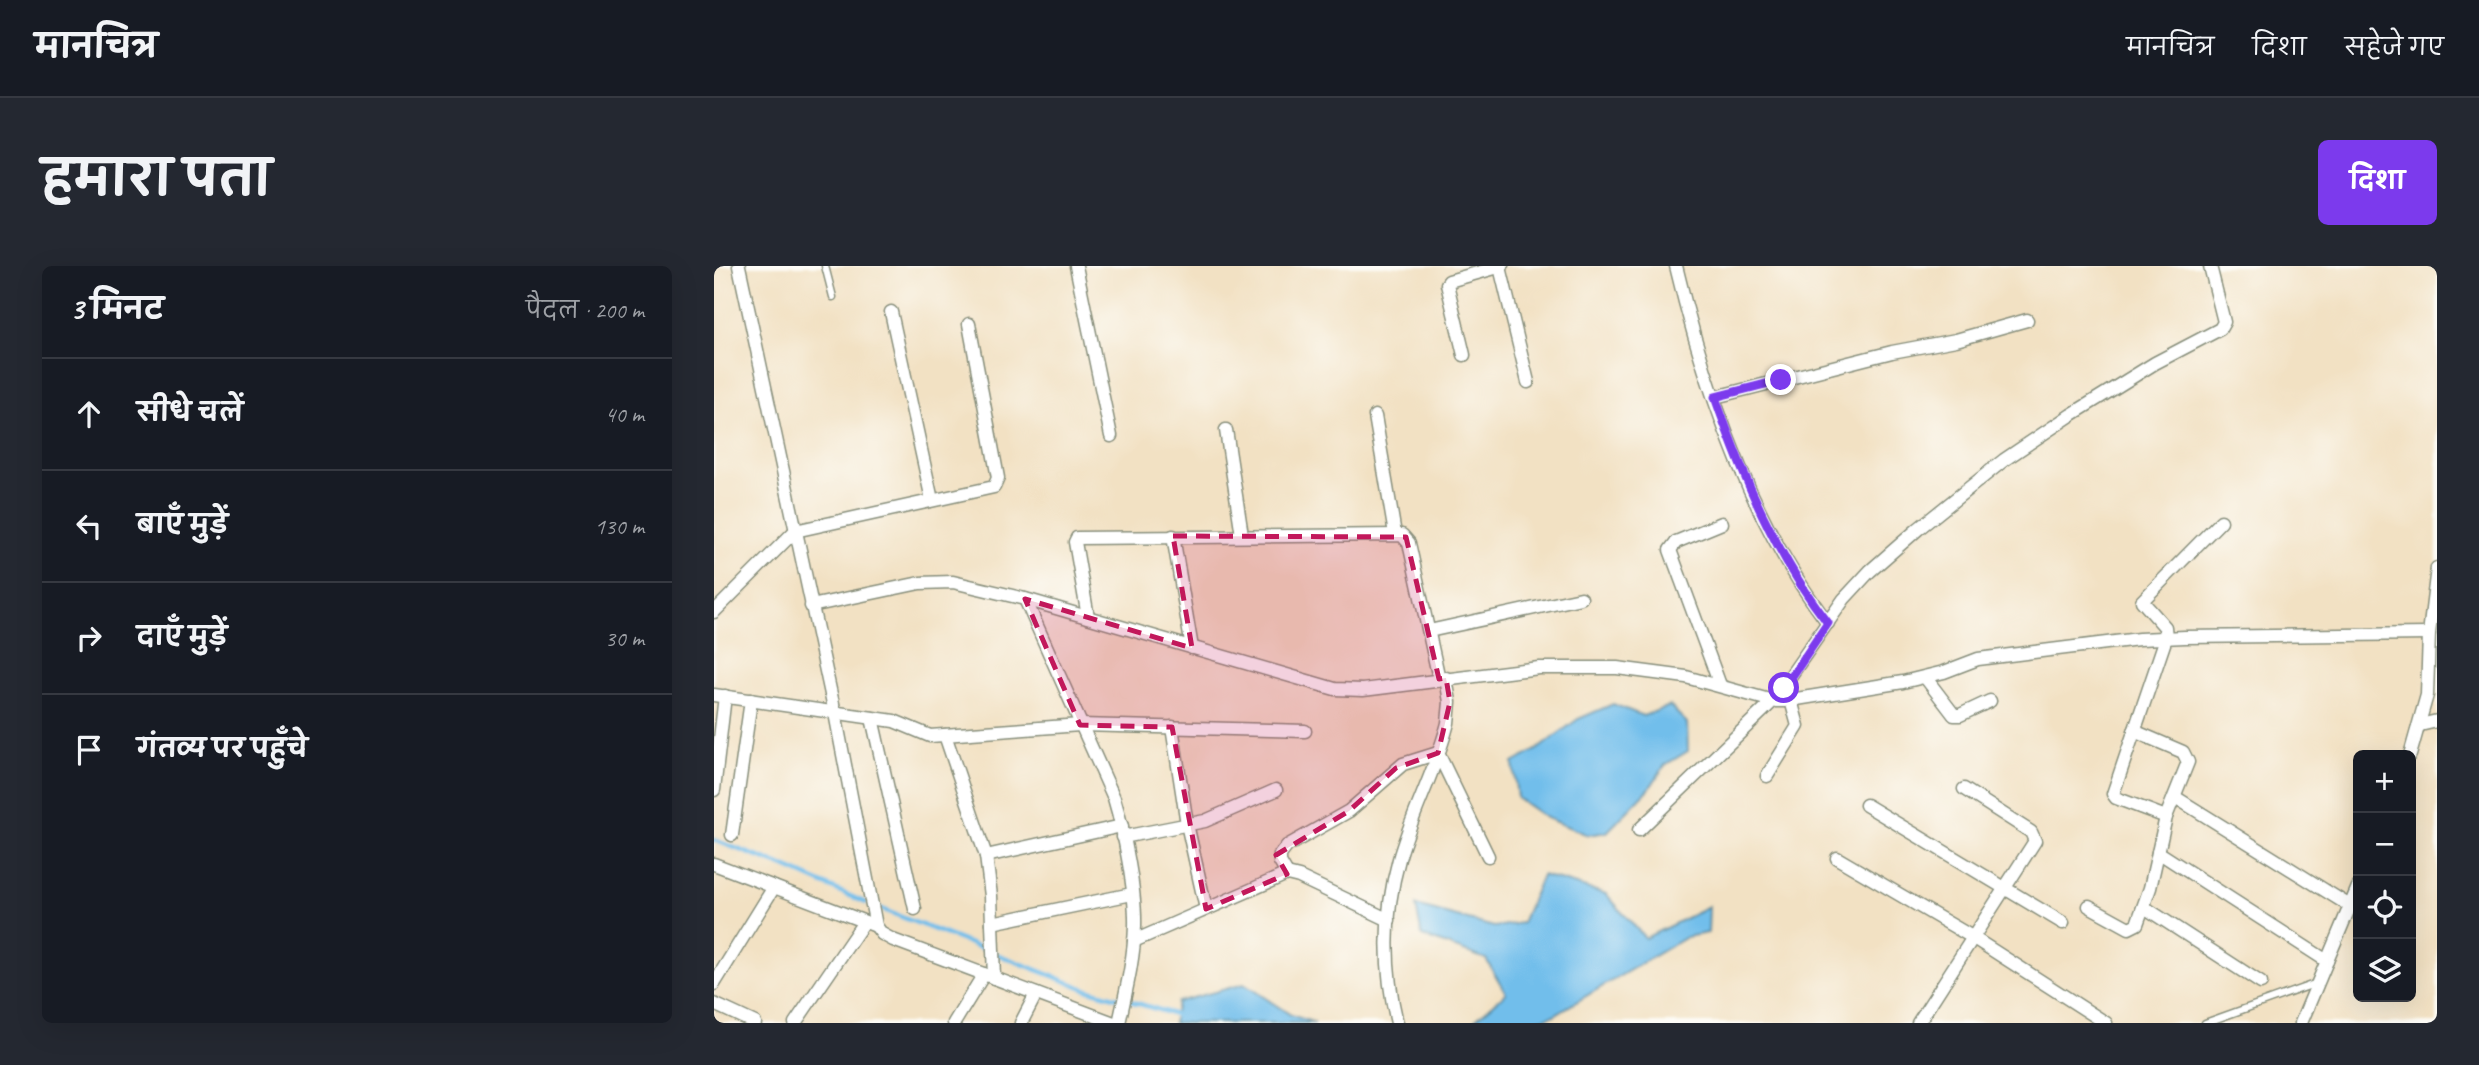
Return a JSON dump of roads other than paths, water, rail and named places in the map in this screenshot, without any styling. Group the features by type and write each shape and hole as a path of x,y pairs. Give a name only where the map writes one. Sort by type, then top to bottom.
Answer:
{"street":[{"path":"739,266 835,713 869,924 794,1023"},
{"path":"1076,266 1111,436"},
{"path":"1464,355 1447,284 1449,281 1501,266 1528,382"},
{"path":"1676,266 1696,341 1752,492 1788,565 1828,623"},
{"path":"1639,830 1773,701 1844,599 1870,571 2004,460 2155,363 2220,329 2224,321 2210,266"},
{"path":"891,313 932,500"},
{"path":"1715,397 1892,352 1956,340 2027,320"},
{"path":"714,612 796,531 993,487 997,483 969,324"},
{"path":"1375,415 1395,534"},
{"path":"1226,430 1242,535"},
{"path":"2166,817 2113,796 2166,638 2165,627 2142,604 2143,599 2221,521"},
{"path":"1720,685 1670,550 1676,542 1721,523"},
{"path":"1088,617 1075,542 1077,538 1395,534 1406,537 1450,713 1399,859 1389,919 1387,965 1396,1023"},
{"path":"1173,536 1192,648"},
{"path":"2412,750 2427,695 2437,568"},
{"path":"811,606 935,582 974,585 1343,690 1575,667 1640,669 1720,685 1773,701 1925,677 1978,659 2166,638 2432,625"},
{"path":"1429,631 1581,598"},
{"path":"714,864 869,924 893,940 1036,994 1089,1019 1116,1023 1134,941 1135,916 1122,832 1114,798 1025,599"},
{"path":"1925,677 1954,715 1960,715 1990,701"},
{"path":"714,790 719,696 901,722 926,736 1080,725 1305,731"},
{"path":"1768,776 1798,726 1791,700"},
{"path":"732,835 751,701"},
{"path":"872,718 915,909"},
{"path":"2420,725 2437,721"},
{"path":"1172,727 1187,824 1206,909"},
{"path":"2089,906 2129,928 2137,924 2144,907 2166,817 2188,762 2186,755 2134,731"},
{"path":"945,735 986,856 992,923 989,976 954,1023"},
{"path":"1438,753 1488,856"},
{"path":"1287,874 1280,862 1280,855 1287,846 1349,811 1403,764 1438,753"},
{"path":"1918,1023 2034,846 2034,836 1964,789"},
{"path":"986,856 1122,832 1187,824 1216,817 1276,790"},
{"path":"2175,797 2350,905"},
{"path":"1866,805 2063,923"},
{"path":"2158,852 2327,961"},
{"path":"1837,858 1972,937 2106,1023"},
{"path":"1134,941 1287,874 1389,919"},
{"path":"714,985 774,887"},
{"path":"992,923 1132,894"},
{"path":"2301,1023 2353,898"},
{"path":"2144,907 2261,983"},
{"path":"1021,1023 1036,994"},
{"path":"714,1004 755,1023"}],"lane":[{"path":"825,266 833,297"},
{"path":"2205,1023 2319,982"}],"water":[{"path":"1613,704 1643,716 1670,706 1687,723 1688,751 1665,765 1649,789 1607,832 1588,835 1546,818 1517,798 1513,763 1538,749 1578,719"},
{"path":"1542,875 1606,894 1645,938 1709,907 1708,933 1686,937 1554,1015 1526,1023 1471,1023 1506,993 1486,959 1422,936 1416,906 1494,927 1522,923"},
{"path":"1244,984 1291,1015 1315,1023 1173,1023 1177,1002"}],"waterway":[{"path":"714,840 785,867 866,903"},
{"path":"881,909 1086,989 1118,998"},
{"path":"1130,1001 1179,1016"}]}
